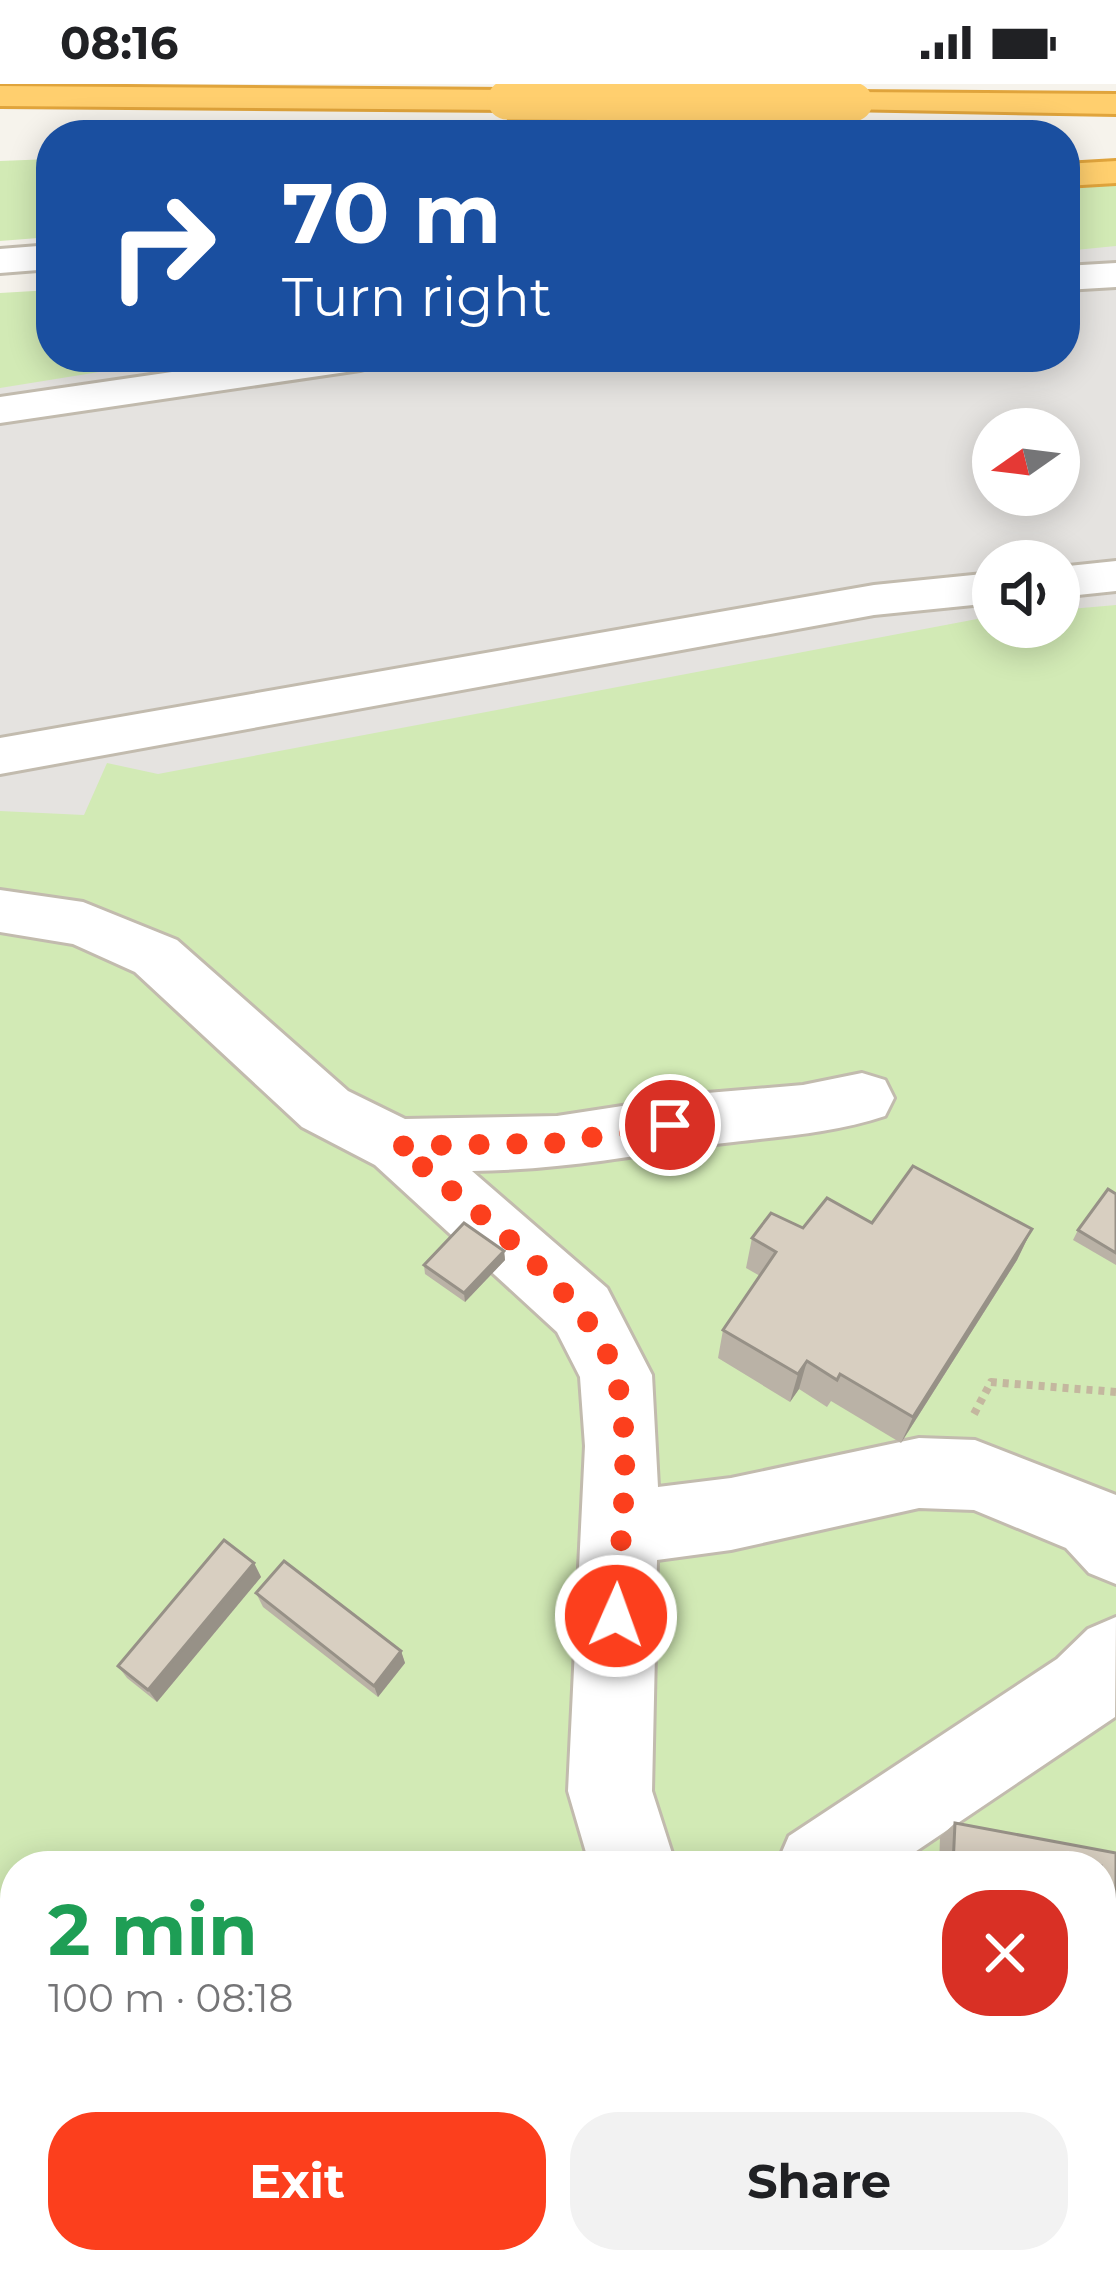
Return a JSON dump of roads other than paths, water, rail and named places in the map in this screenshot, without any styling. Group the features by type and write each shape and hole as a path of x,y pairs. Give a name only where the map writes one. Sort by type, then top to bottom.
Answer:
{"highway":[{"path":"0,97 1116,104"},
{"path":"1080,142 1116,142"},
{"path":"1080,174 1116,172"}],"street":[{"path":"596,120 665,84"},
{"path":"680,120 738,84"},
{"path":"0,261 36,258"},
{"path":"1080,277 1116,275"},
{"path":"0,281 36,280"},
{"path":"0,410 258,372"},
{"path":"1080,580 1116,576"},
{"path":"0,756 874,600 972,590"},
{"path":"0,910 83,924 155,956 325,1109 398,1146 582,1310 616,1376 622,1446 610,1790 628,1851"},
{"path":"398,1146 556,1143 707,1119 803,1111 862,1098"},
{"path":"620,1528 731,1514 920,1473 975,1475 1094,1522 1116,1547"},
{"path":"841,1851 1086,1688 1116,1657"}]}
